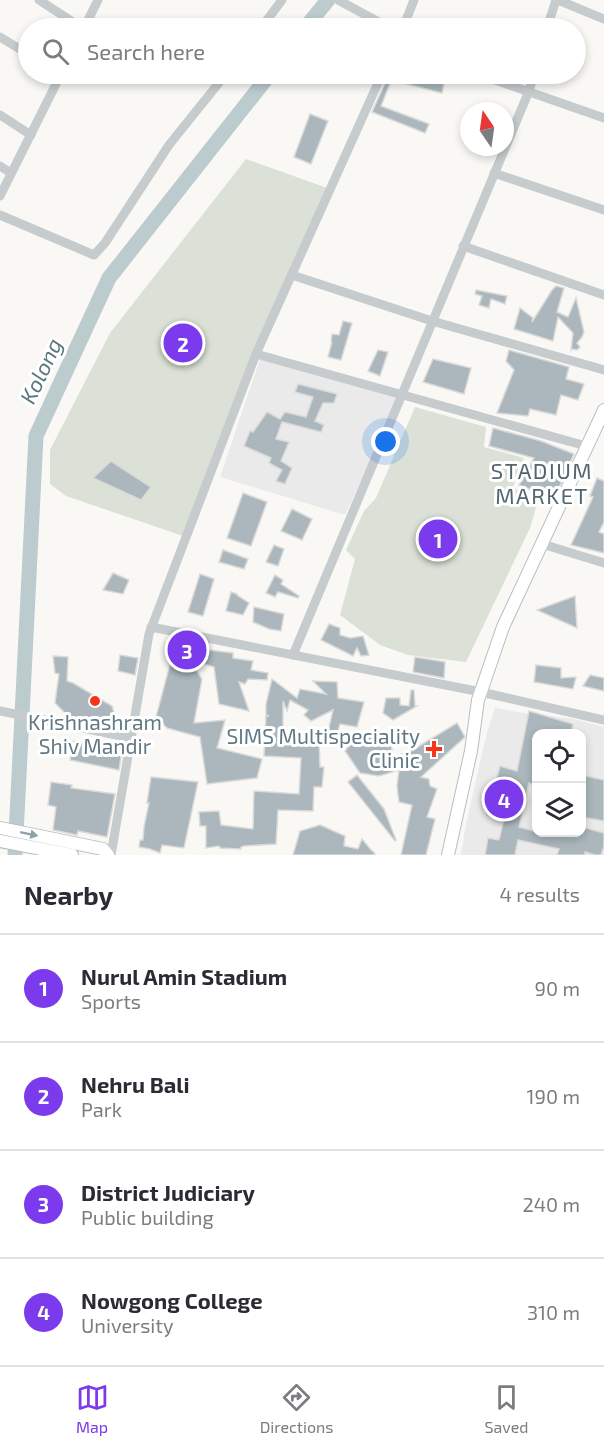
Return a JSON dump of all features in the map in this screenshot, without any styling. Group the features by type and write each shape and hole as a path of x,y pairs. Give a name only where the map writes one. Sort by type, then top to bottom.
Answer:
{"main road":[{"path":"448,855 471,752 478,700 503,627 604,410"},
{"path":"0,828 56,846 72,855"},
{"path":"0,841 102,849 110,855"}],"street":[{"path":"39,0 67,18"},
{"path":"88,18 98,0"},
{"path":"338,0 371,18"},
{"path":"407,18 414,0"},
{"path":"551,18 557,0 604,19"},
{"path":"270,18 284,2"},
{"path":"0,37 18,48"},
{"path":"0,196 56,84"},
{"path":"0,215 94,255 105,243 169,145 218,84"},
{"path":"110,855 148,634 256,354 378,84"},
{"path":"507,84 604,118"},
{"path":"293,655 530,84"},
{"path":"0,115 30,135"},
{"path":"0,166 11,173"},
{"path":"494,173 604,210"},
{"path":"463,246 604,295"},
{"path":"292,275 432,321 604,370"},
{"path":"256,354 586,446"},
{"path":"542,544 604,563"},
{"path":"151,627 481,692 604,720"},
{"path":"0,711 131,738"}],"shaded area":[{"path":"246,159 330,189 256,354 186,537 66,496 50,484 50,450 110,333"},
{"path":"260,359 396,396 379,442 345,515 220,477"},
{"path":"415,407 486,427 484,447 524,458 513,487 538,501 530,528 466,662 408,655 380,645 340,615 355,559 346,550 364,511 376,498"},
{"path":"495,708 574,719 604,727 604,855 461,855 487,732"}],"building":[{"path":"385,84 390,84 381,106 429,124 425,133 372,112"},
{"path":"407,84 444,84 442,93"},
{"path":"310,114 328,121 311,164 294,157"},
{"path":"556,286 564,288 557,312 568,317 576,298 584,332 577,343 580,347 577,350 571,350 573,333 558,317 553,341 514,329 520,308 533,318 532,322"},
{"path":"476,290 507,296 505,304 491,299 489,308 479,305 482,296 475,294"},
{"path":"343,321 352,323 341,360 328,357 332,334 339,335"},
{"path":"378,350 388,352 380,376 368,371"},
{"path":"509,350 569,367 566,379 584,384 578,400 561,395 556,415 530,409 528,416 497,413 514,370 506,361"},
{"path":"433,359 471,368 464,394 423,382"},
{"path":"298,384 337,394 334,403 323,403 315,421 324,425 321,432 282,422 276,439 289,442 281,461 292,468 285,484 276,481 282,470 269,463 271,458 244,446 250,431 253,432 267,412 280,419 285,412 306,417 313,397 295,392"},
{"path":"493,428 541,441 574,454 554,499 519,485 534,458 489,446"},
{"path":"111,461 151,487 141,500 93,478"},
{"path":"597,478 604,481 604,522 599,532 604,534 604,553 571,545 593,497 590,496"},
{"path":"243,493 267,502 251,546 227,538"},
{"path":"292,509 312,519 302,540 281,531"},
{"path":"274,545 284,549 278,566 266,562"},
{"path":"223,550 248,559 244,569 219,562"},
{"path":"113,573 129,580 123,594 103,590"},
{"path":"200,574 214,579 203,616 188,612"},
{"path":"275,575 283,580 281,584 299,596 298,598 278,592 275,597 266,593"},
{"path":"231,592 249,603 243,615 226,611"},
{"path":"575,596 577,628 537,610"},
{"path":"254,607 284,614 281,631 253,622"},
{"path":"329,624 340,628 340,635 350,638 363,636 369,655 361,656 357,648 353,656 321,640"},
{"path":"177,646 233,653 233,658 253,661 251,670 268,673 267,680 248,679 245,684 239,682 249,711 219,704 214,667 189,659 202,679 194,723 225,720 217,748 262,759 257,778 207,784 200,737 167,728 156,717 173,653"},
{"path":"120,655 138,658 135,675 118,671"},
{"path":"53,656 68,657 67,681 112,706 119,729 71,719 55,703 59,674 55,673"},
{"path":"415,657 445,662 444,678 413,672"},
{"path":"536,665 561,668 561,678 576,677 573,689 534,682"},
{"path":"590,675 604,678 604,691 583,686"},
{"path":"272,679 297,698 300,689 326,694 313,681 337,682 338,698 364,702 357,727 340,724 334,744 326,741 333,710 311,721 304,715 308,710 290,700 287,711 283,701 283,742 319,741 320,767 324,767 322,787 314,787 313,811 278,810 276,844 244,846 241,849 220,848 219,846 206,848 206,826 200,826 199,812 219,811 221,825 253,829 254,791 299,794 301,758 264,756 266,716 269,716 266,715 266,704"},
{"path":"411,690 414,690 415,706 417,706 393,720 383,713 386,698 400,698 400,705 409,706"},
{"path":"529,711 573,724 572,729 532,729 532,784 529,783 519,827 532,831 532,837 586,837 586,828 604,833 601,855 585,852 585,855 557,855 559,849 518,840 515,855 485,855 488,838 499,840 504,819 487,815 500,766 517,771"},
{"path":"457,723 465,737 421,777 429,779 430,786 437,789 427,817 435,819 426,855 401,855 412,805 399,802 397,786 399,770 379,776 360,773 345,751 359,732 390,736 393,757 411,751"},
{"path":"73,741 122,750 119,770 70,760"},
{"path":"357,775 384,809 395,841 348,782"},
{"path":"586,776 604,780 604,821 586,818"},
{"path":"151,777 198,782 184,848 162,845 160,853 139,847 140,840 143,840"},
{"path":"51,782 72,785 71,788 115,794 107,837 78,831 77,835 53,830 56,807 48,805"},
{"path":"320,825 345,836 344,846 358,849 362,839 375,855 293,855 300,831"}],"waterway":[{"name":"Kolong","path":"313,18 328,0"},
{"name":"Kolong","path":"15,855 36,436 109,278 262,84"}],"place":[{"name":"Nehru Bali","path":"183,343"},
{"name":"Nurul Amin Stadium","path":"438,539"},
{"name":"District Judiciary","path":"187,650"},
{"name":"Krishnashram Shiv Mandir","path":"95,701"},
{"name":"SIMS Multispeciality Clinic","path":"434,749"},
{"name":"Nowgong College","path":"504,799"}],"district":[{"name":"STADIUM MARKET","path":"542,484"}]}
